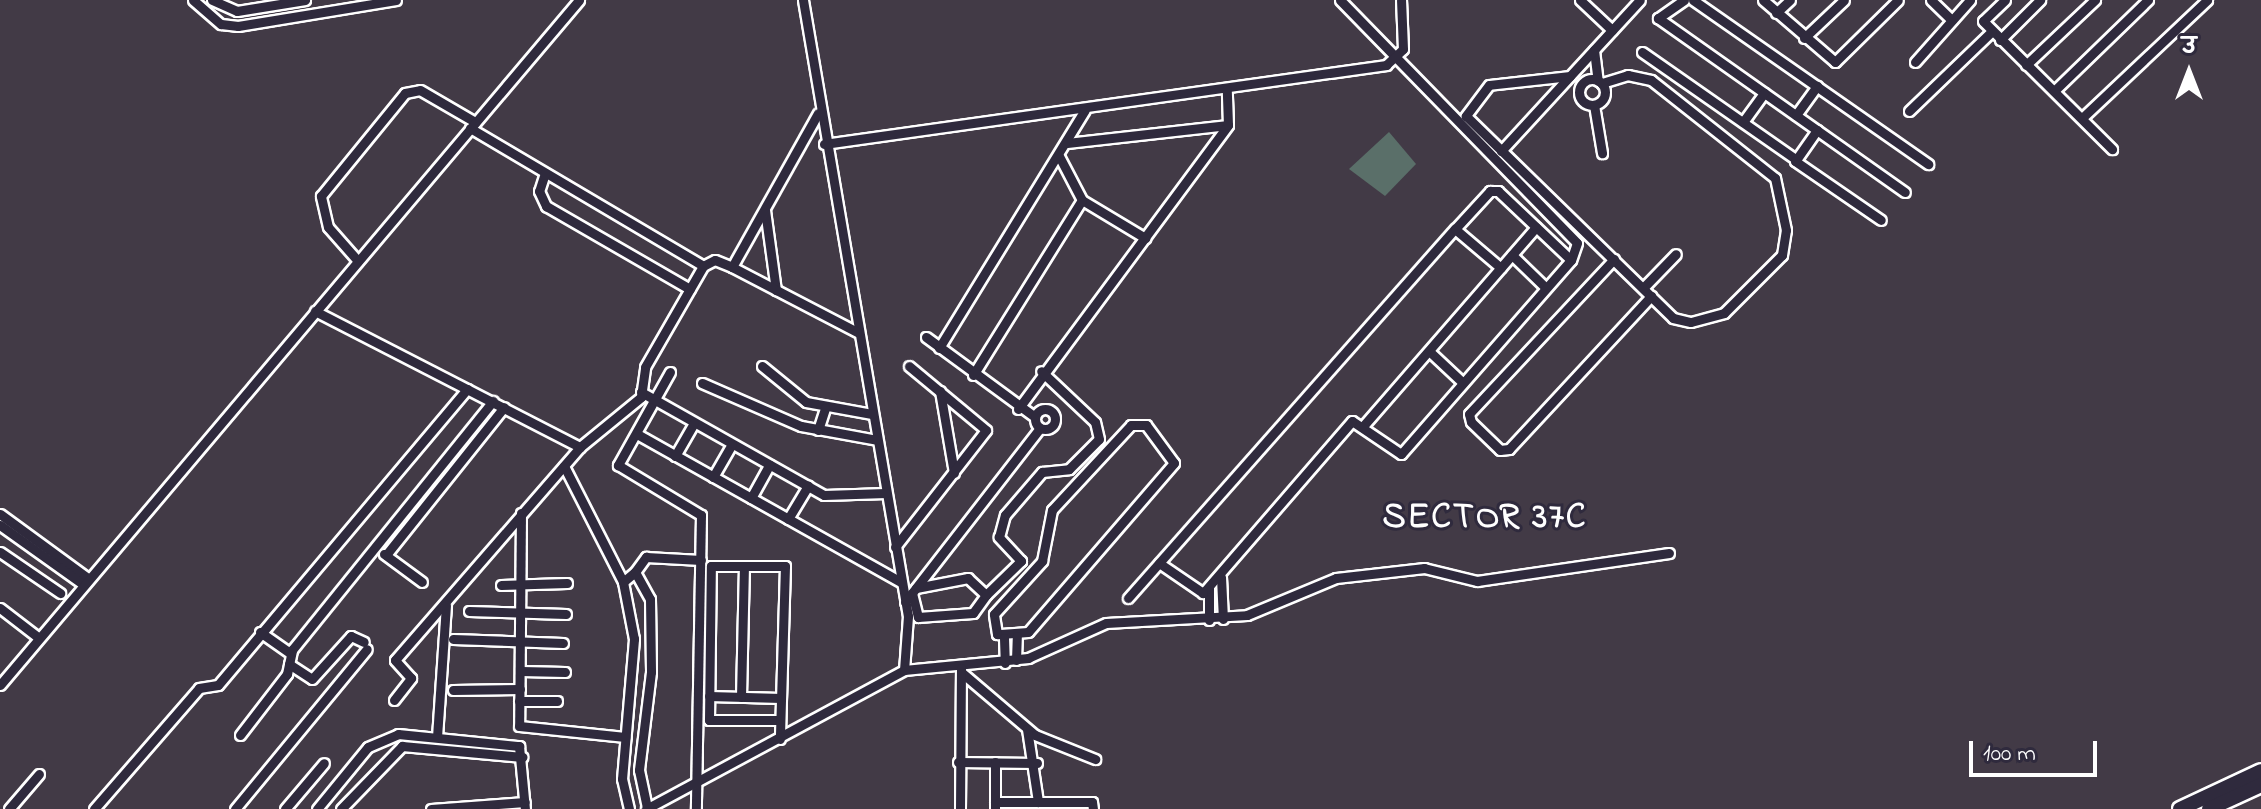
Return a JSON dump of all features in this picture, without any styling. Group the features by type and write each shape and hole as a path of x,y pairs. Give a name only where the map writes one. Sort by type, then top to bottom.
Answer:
{"highway":[{"path":"2180,809 2261,771"},
{"path":"2209,809 2261,785"}],"street":[{"path":"193,0 221,24 238,26 396,0"},
{"path":"212,0 237,11 305,0"},
{"path":"0,685 579,0"},
{"path":"803,0 818,113 902,583"},
{"path":"1159,563 1195,593 1209,588 1352,421 1364,425 1399,455 1571,260 1577,243 1399,57 1340,0"},
{"path":"1399,57 1401,0"},
{"path":"1580,0 1612,30"},
{"path":"1501,151 1640,0"},
{"path":"1684,0 1658,18 1905,192"},
{"path":"1693,0 1928,164"},
{"path":"1763,0 1835,62 1898,0"},
{"path":"1776,13 1790,0"},
{"path":"1804,38 1844,0"},
{"path":"1931,0 1952,20"},
{"path":"1915,62 1970,0"},
{"path":"2005,0 1983,21 2112,149"},
{"path":"2000,40 2040,0"},
{"path":"2026,65 2095,0"},
{"path":"2054,91 2148,0"},
{"path":"2082,118 2207,0"},
{"path":"1909,111 1992,31"},
{"path":"1594,50 1604,98 1594,105"},
{"path":"1642,52 1881,220"},
{"path":"824,144 1329,77 1399,57"},
{"path":"1580,91 1599,82 1628,75 1651,80 1779,185 1782,255 1724,313 1681,321 1651,296 1466,116 1477,95 1498,82 1567,79 1594,105 1602,153"},
{"path":"1796,115 1817,86"},
{"path":"1018,409 1041,371 1228,125 1227,89"},
{"path":"358,261 328,227 321,196 405,93 420,90 545,173 703,266"},
{"path":"1743,122 1764,93"},
{"path":"939,348 1085,110"},
{"path":"732,267 818,113"},
{"path":"1067,143 1228,125"},
{"path":"1794,158 1817,130"},
{"path":"1059,156 1082,200 1145,238"},
{"path":"545,173 539,191 546,206 690,289"},
{"path":"1128,598 1493,190 1571,260"},
{"path":"973,375 1082,200"},
{"path":"765,210 776,290"},
{"path":"1364,425 1536,227"},
{"path":"1455,229 1501,268"},
{"path":"1643,288 1676,254"},
{"path":"1512,255 1546,288"},
{"path":"1614,259 1469,414 1471,422 1509,449 1651,296"},
{"path":"394,700 411,678 395,660 446,605 580,447 641,392 642,373 703,266 715,260 732,267 857,332"},
{"path":"315,311 580,447"},
{"path":"926,337 1018,409 1035,417 1040,428"},
{"path":"1429,351 1462,382"},
{"path":"762,366 825,408 872,414"},
{"path":"895,547 954,473 986,426 909,366"},
{"path":"637,434 902,583 911,594 918,617 973,613 986,595 1021,561 999,537 1005,515 1042,472 1069,469 1099,439 1095,422 1041,371"},
{"path":"670,372 618,465 697,508 701,560 696,809"},
{"path":"702,383 818,430 877,440"},
{"path":"94,809 199,688 218,685 467,389"},
{"path":"940,391 954,473"},
{"path":"641,392 769,465 839,499 886,493"},
{"path":"240,735 289,658 493,401"},
{"path":"386,555 504,407"},
{"path":"818,430 825,408"},
{"path":"904,670 911,594 1040,428 1052,427 1055,415 1044,409 1035,417"},
{"path":"675,456 694,423"},
{"path":"1131,425 1146,425 1174,463 1034,626 1017,636 1004,638 992,629 994,614 1039,568 1052,510 1131,425"},
{"path":"713,477 732,444"},
{"path":"751,498 769,465"},
{"path":"564,466 623,582 634,639 625,737 629,809"},
{"path":"788,519 808,486"},
{"path":"521,513 519,701 522,730 625,737"},
{"path":"0,514 23,537"},
{"path":"0,525 23,537 87,582"},
{"path":"374,548 422,582"},
{"path":"0,552 60,593"},
{"path":"635,572 650,599 651,672 639,770 647,809 696,786 904,670 961,669 1005,663 1089,625 1223,619 1336,578 1424,568 1477,581 1669,553"},
{"path":"623,582 646,557 701,560"},
{"path":"780,720 709,720 711,566 785,566 780,739"},
{"path":"741,697 744,566"},
{"path":"1221,577 1223,619"},
{"path":"911,594 968,578 986,595"},
{"path":"501,585 567,583"},
{"path":"1209,588 1209,620"},
{"path":"437,737 446,605"},
{"path":"0,608 39,638"},
{"path":"469,611 566,614"},
{"path":"235,809 365,646 351,636 312,679 260,632"},
{"path":"1016,660 1017,636"},
{"path":"1004,638 1005,663"},
{"path":"453,639 563,643"},
{"path":"961,669 1027,729 1095,759"},
{"path":"960,809 961,669"},
{"path":"521,671 565,672"},
{"path":"453,690 520,689"},
{"path":"709,696 781,698"},
{"path":"519,701 557,701"},
{"path":"1027,729 1037,763 1038,802"},
{"path":"317,809 384,736 515,744 523,757 525,806 431,809"},
{"path":"341,809 402,746 523,757"},
{"path":"958,762 1037,763"},
{"path":"995,762 995,805 1092,802 1093,809"},
{"path":"285,809 324,763"},
{"path":"9,809 39,774"}],"green space":[{"path":"1389,132 1416,164 1385,196 1349,169"}],"district":[{"name":"SECTOR 37C","path":"1485,519"}]}
